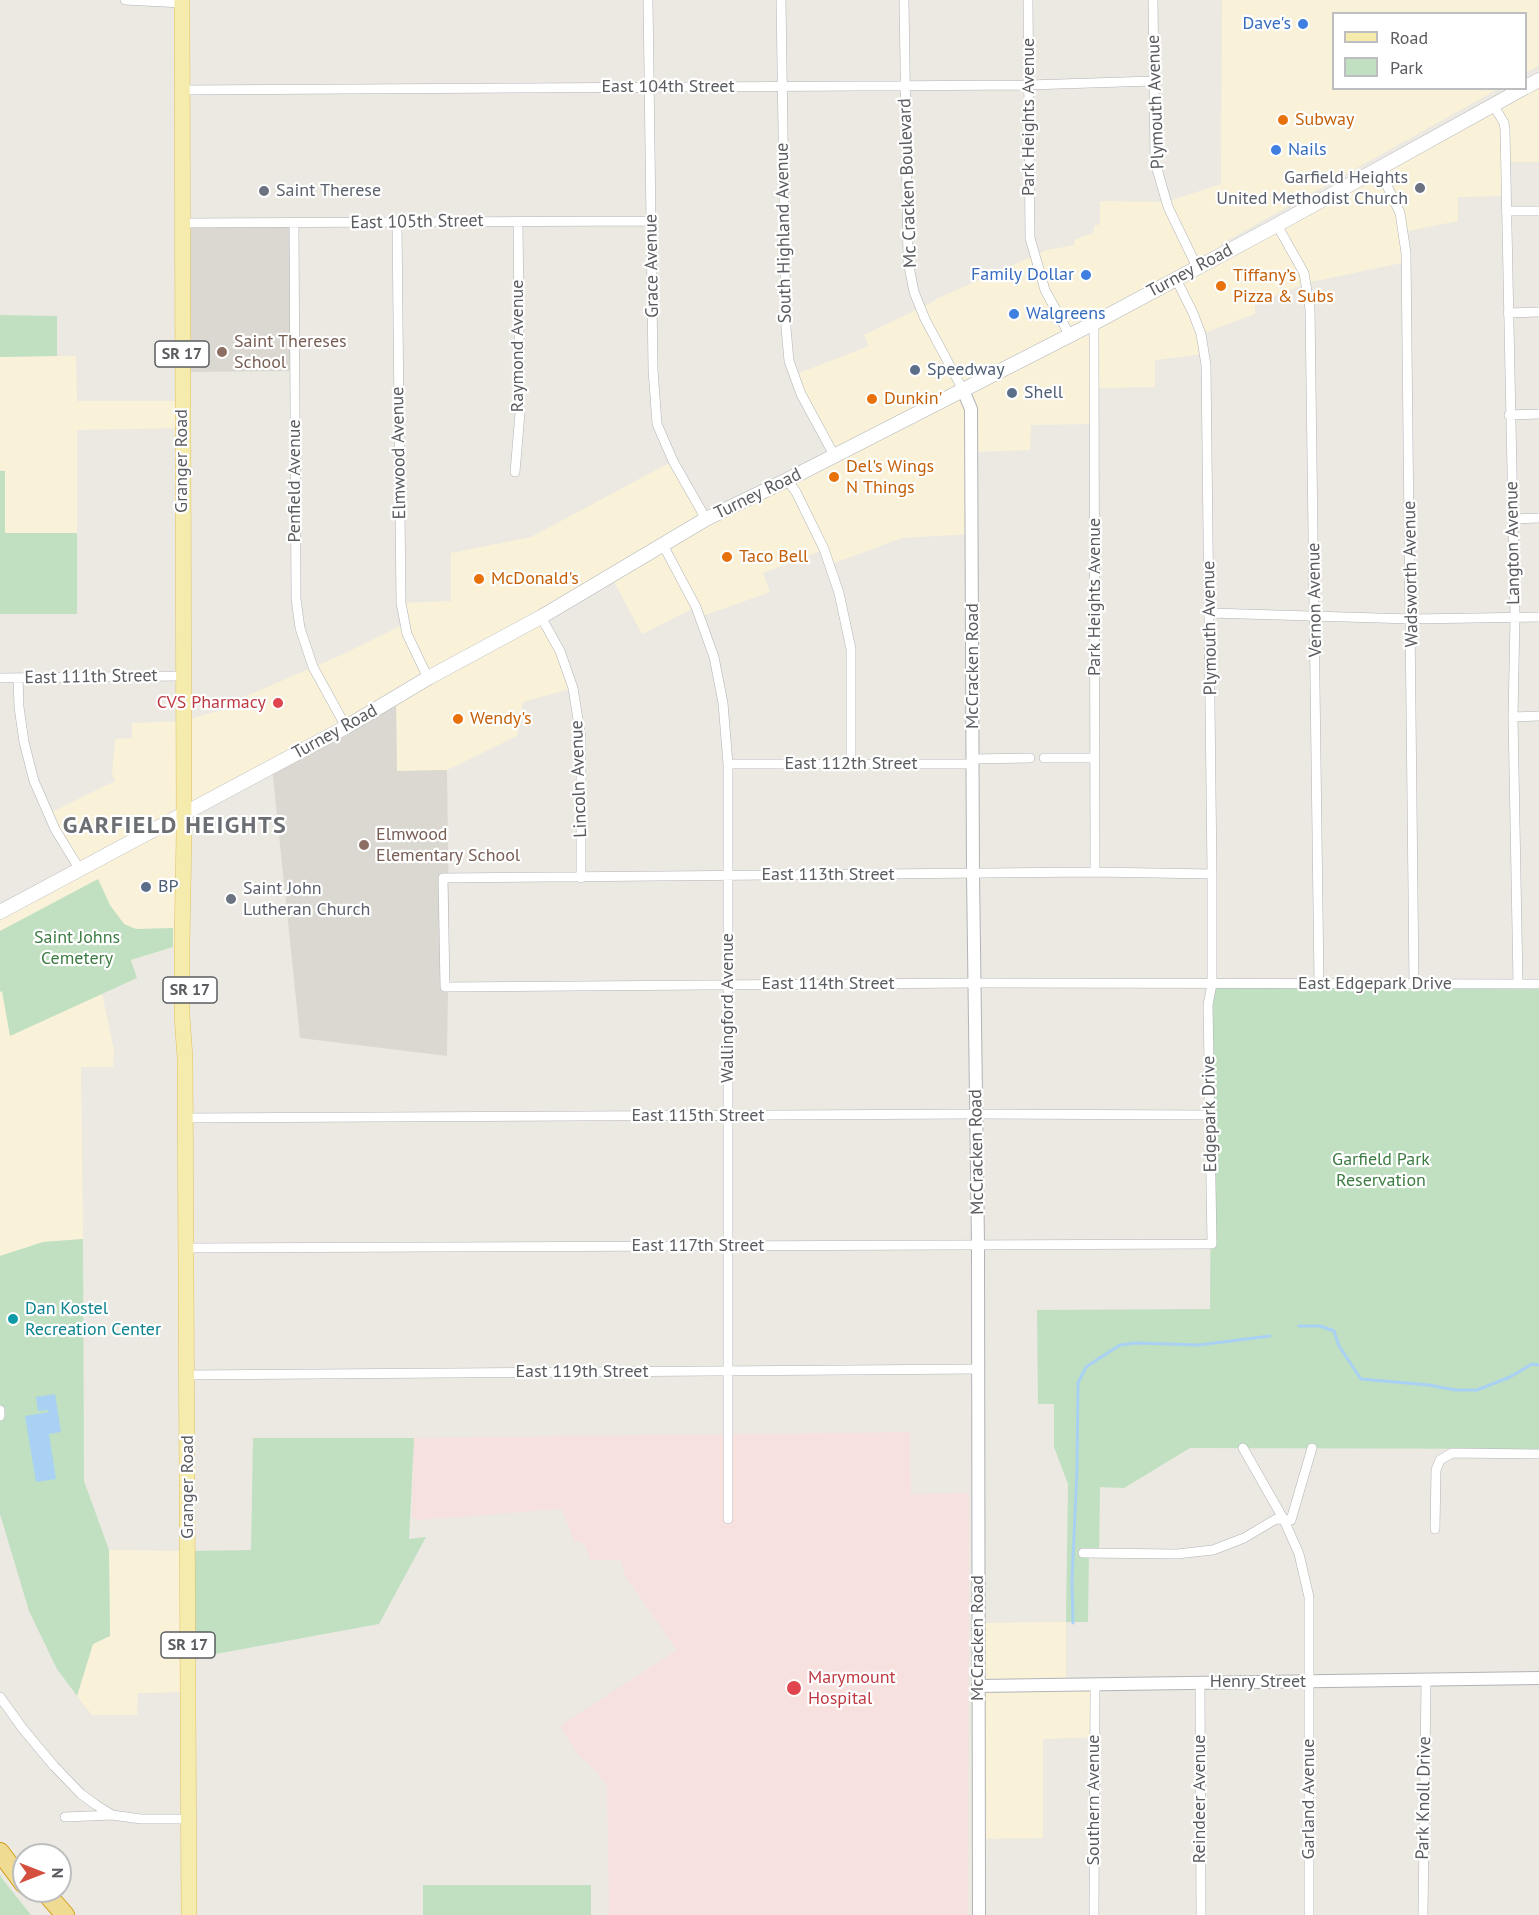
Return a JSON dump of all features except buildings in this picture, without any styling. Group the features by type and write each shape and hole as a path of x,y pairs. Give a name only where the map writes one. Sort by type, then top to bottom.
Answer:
{"highway":[{"path":"0,1845 12,1857"},
{"path":"0,1852 12,1868"},
{"path":"38,1903 48,1915"},
{"path":"54,1903 65,1915"}],"main road":[{"name":"Granger Road","path":"182,1 184,813 182,1005 186,1119 189,1915"},
{"name":"Turney Road","path":"0,912 346,727 428,678 541,617 706,519 788,480 1094,323 1522,90"}],"street":[{"path":"124,0 182,1"},
{"name":"Grace Avenue","path":"648,0 653,369 657,424 673,461 706,519"},
{"name":"South Highland Avenue","path":"781,0 786,328 789,361 801,394 834,455"},
{"name":"Mc Cracken Boulevard","path":"904,0 908,261 914,292 925,319 963,390"},
{"name":"Park Heights Avenue","path":"1028,0 1030,238 1045,290 1069,334"},
{"name":"Plymouth Avenue","path":"1153,0 1154,152 1161,186 1173,220 1197,267"},
{"name":"East 104th Street","path":"183,90 1029,85 1153,81"},
{"name":"Langton Avenue","path":"1494,106 1504,123 1515,617 1514,717 1518,983"},
{"name":"Wadsworth Avenue","path":"1378,169 1400,213 1406,253 1412,619 1414,984"},
{"path":"1506,211 1539,211"},
{"name":"Raymond Avenue","path":"515,472 520,413 518,221"},
{"name":"East 105th Street","path":"183,223 652,221"},
{"name":"Penfield Avenue","path":"294,223 296,599 300,628 313,666 346,727"},
{"name":"Elmwood Avenue","path":"397,223 401,603 407,634 428,678"},
{"name":"Vernon Avenue","path":"1277,225 1304,273 1310,309 1319,983"},
{"name":"Plymouth Avenue","path":"1176,279 1201,334 1206,365 1212,984"},
{"path":"1508,313 1539,312"},
{"name":"Park Heights Avenue","path":"1094,323 1095,872"},
{"name":"McCracken Road","path":"963,390 971,409 973,874 978,1245 979,1915"},
{"path":"1509,415 1539,414"},
{"path":"788,480 814,529 839,593 850,649 850,764"},
{"path":"1513,519 1539,518"},
{"name":"Wallingford Avenue","path":"663,545 696,607 714,657 723,703 728,764 728,1519"},
{"path":"1210,613 1412,619 1539,616"},
{"name":"Lincoln Avenue","path":"541,617 566,667 573,688 578,718 581,738 581,878"},
{"name":"East 111th Street","path":"0,678 182,676"},
{"path":"18,678 24,742 34,782 55,829 80,870"},
{"path":"1514,717 1539,716"},
{"name":"East 112th Street","path":"728,764 850,764 1030,758"},
{"path":"1044,758 1095,758"},
{"name":"East 113th Street","path":"445,987 443,878 1095,872 1212,874"},
{"name":"East 114th Street","path":"445,987 975,983 1212,984"},
{"name":"East Edgepark Drive","path":"1212,984 1539,984"},
{"name":"Edgepark Drive","path":"1212,984 1208,1005 1212,1244"},
{"name":"East 115th Street","path":"186,1119 976,1114 1210,1115"},
{"name":"East 117th Street","path":"185,1248 1212,1244"},
{"name":"East 119th Street","path":"187,1375 978,1370"},
{"path":"0,1410 0,1416"},
{"path":"1242,1448 1284,1520 1299,1554 1309,1597 1309,1683"},
{"path":"1083,1553 1177,1554 1213,1550 1244,1538 1276,1520 1291,1520 1312,1448"},
{"path":"1435,1529 1436,1470 1440,1460 1452,1453 1539,1454"},
{"name":"Henry Street","path":"978,1686 1539,1678"},
{"name":"Park Knoll Drive","path":"1423,1915 1426,1681"},
{"name":"Reindeer Avenue","path":"1200,1683 1201,1915"},
{"name":"Garland Avenue","path":"1309,1683 1309,1915"},
{"name":"Southern Avenue","path":"1094,1915 1095,1684"},
{"path":"0,1697 54,1766 81,1794 112,1815"},
{"path":"65,1817 112,1815 141,1819 188,1819"}],"shaded area":[{"path":"1222,0 1539,0 1539,65 1527,72 1527,12 1332,12 1332,90 1496,90 1221,244 1221,254 1521,90 1527,90 1527,87 1539,80 1539,162 1505,162 1506,196 1458,197 1458,221 1403,232 1406,262 1306,283 1255,304 1255,314 1201,334 1204,354 1155,360 1155,387 1094,388 1094,424 1031,425 1030,450 971,452 972,534 902,538 829,565 823,550 763,573 770,592 700,617 696,607 642,634 611,576 541,617 573,688 523,702 517,736 447,770 397,771 396,698 184,813 182,942 131,960 137,978 102,994 114,1050 113,1067 81,1067 83,1239 43,1242 0,1256 0,912 79,870 48,814 115,781 112,774 115,739 132,738 132,723 183,721 243,704 242,698 339,656 405,624 401,603 451,601 451,553 531,537 673,461 706,519 834,455 794,375 869,346 864,335 936,299 1047,250 1075,245 1076,239 1094,233 1094,226 1100,224 1100,201 1166,202 1221,184"},
{"path":"183,223 294,223 295,371 182,372"},
{"path":"76,356 77,401 182,401 182,428 77,430 77,533 5,533 5,471 0,470 0,357"},
{"name":"Elmwood Elementary School","path":"396,697 397,771 447,770 449,920 447,1056 300,1038 272,767"},
{"name":"Marymount Hospital","path":"910,1432 911,1494 969,1493 968,1915 609,1915 607,1786 596,1771 578,1754 560,1726 677,1650 625,1576 621,1560 590,1560 585,1544 574,1541 562,1509 417,1520 412,1517 414,1438"},
{"path":"109,1550 188,1551 188,1692 138,1693 137,1715 92,1715 77,1696 93,1644 110,1636"},
{"path":"1066,1622 1066,1685 1095,1684 1094,1737 1043,1739 1043,1838 978,1839 978,1623"}],"green space":[{"path":"0,315 57,316 57,356 0,357"},
{"path":"0,471 5,471 5,533 77,533 77,614 0,614"},
{"name":"Saint Johns Cemetery","path":"98,879 110,905 124,924 136,929 173,928 173,947 131,960 137,978 10,1036 2,991 0,992 0,931"},
{"name":"Garfield Park Reservation","path":"1212,984 1539,984 1539,1449 1190,1448 1124,1488 1100,1487 1099,1553 1089,1553 1088,1622 1066,1622 1068,1484 1054,1447 1054,1404 1038,1404 1037,1310 1210,1309"},
{"path":"83,1239 84,1481 109,1550 110,1636 93,1644 77,1696 57,1669 29,1611 0,1514 0,1256 43,1242"},
{"path":"253,1438 414,1438 409,1539 426,1537 379,1624 188,1659 188,1551 251,1550"},
{"path":"0,1875 12,1891 12,1903 21,1903 31,1915 0,1915"},
{"path":"423,1885 591,1885 591,1915 423,1915"}],"water":[{"path":"55,1394 61,1432 49,1434 56,1479 36,1482 25,1416 49,1412 48,1410 38,1411 36,1397"}],"waterway":[{"path":"1299,1326 1320,1326 1334,1331 1339,1346 1361,1379 1429,1385 1455,1390 1477,1390 1510,1377 1532,1364 1539,1365"},
{"path":"1073,1623 1072,1580 1078,1383 1086,1367 1120,1345 1136,1343 1199,1345 1270,1336"}],"place":[{"name":"Dave's","path":"1303,24"},
{"name":"Subway","path":"1283,120"},
{"name":"Nails","path":"1276,150"},
{"name":"Garfield Heights United Methodist Church","path":"1420,188"},
{"name":"Saint Therese","path":"264,191"},
{"name":"Family Dollar","path":"1086,275"},
{"name":"Tiffany’s Pizza & Subs","path":"1221,286"},
{"name":"Walgreens","path":"1014,314"},
{"name":"Saint Thereses School","path":"222,352"},
{"name":"Speedway","path":"915,370"},
{"name":"Shell","path":"1012,393"},
{"name":"Dunkin'","path":"872,399"},
{"name":"Del's Wings N Things","path":"834,477"},
{"name":"Taco Bell","path":"727,557"},
{"name":"McDonald's","path":"479,579"},
{"name":"CVS Pharmacy","path":"278,703"},
{"name":"Wendy's","path":"458,719"},
{"name":"Elmwood Elementary School","path":"364,845"},
{"name":"BP","path":"146,887"},
{"name":"Saint John Lutheran Church","path":"231,899"},
{"name":"Dan Kostel Recreation Center","path":"13,1319"},
{"name":"Marymount Hospital","path":"794,1688"}],"district":[{"name":"GARFIELD HEIGHTS","path":"175,826"}]}
